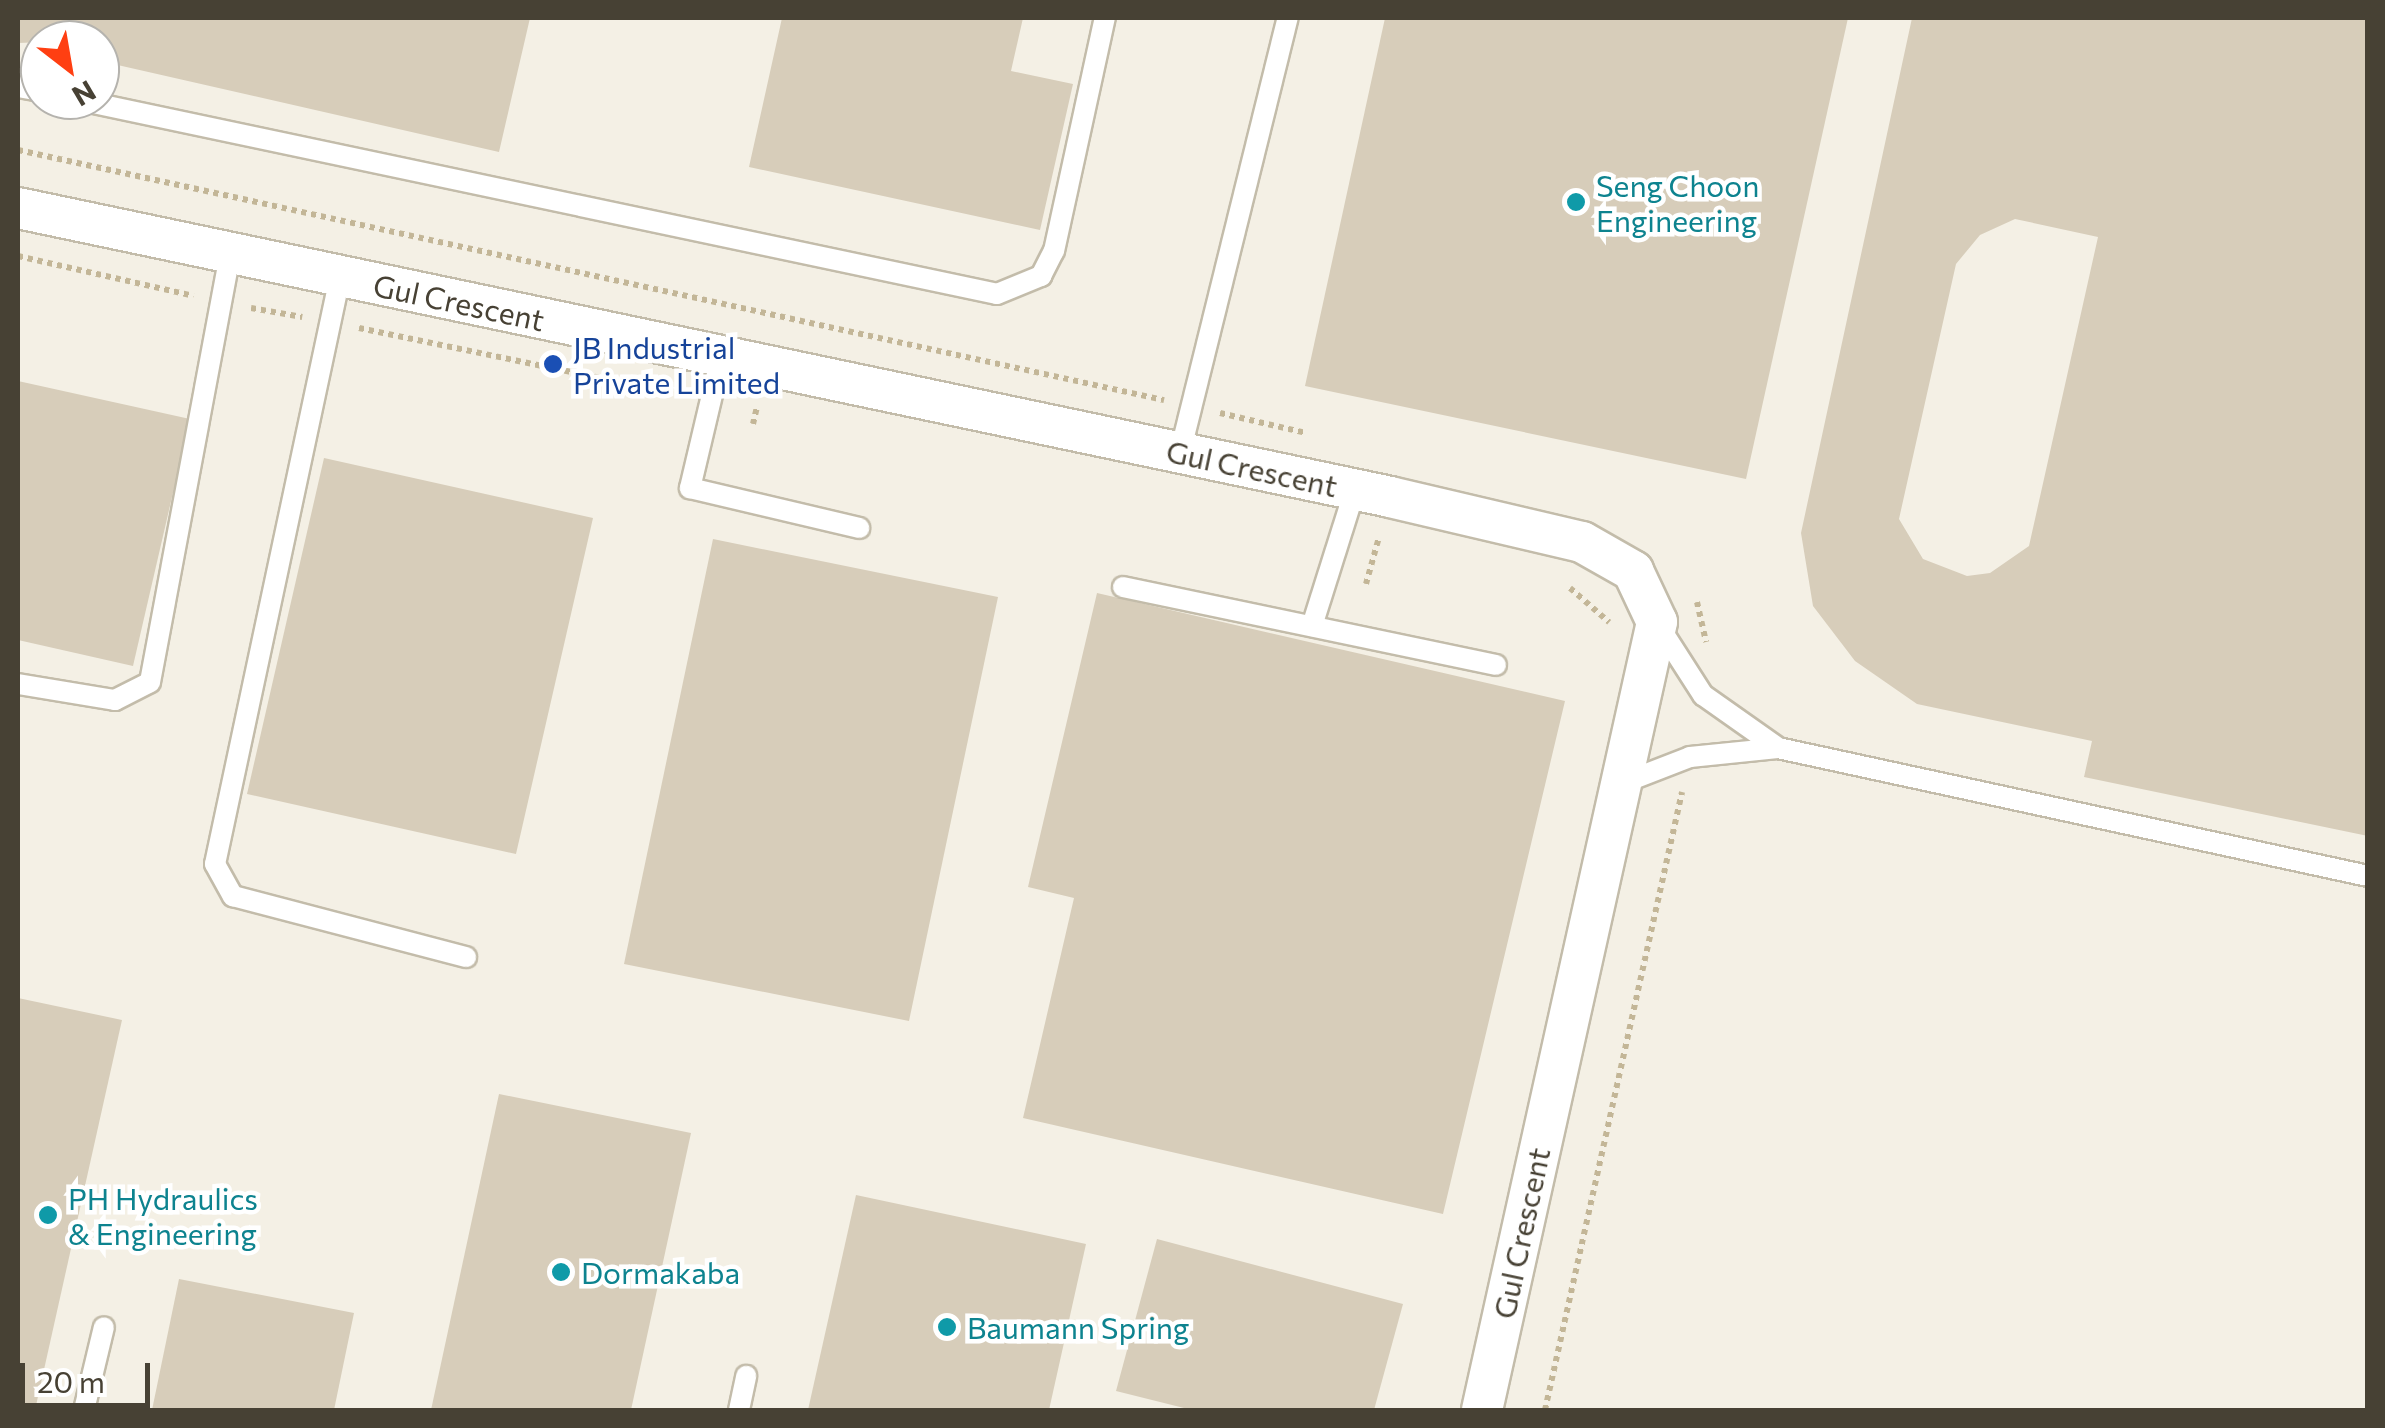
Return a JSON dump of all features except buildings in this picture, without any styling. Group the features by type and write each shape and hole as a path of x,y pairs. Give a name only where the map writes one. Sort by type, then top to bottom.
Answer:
{"street":[{"name":"Gul Crescent","path":"18,208 1355,490 1606,552 1633,572 1658,622 1482,1410"}],"lane":[{"path":"120,109 998,294 1041,276 1054,250 1105,18"},
{"path":"1180,454 1288,18"},
{"path":"18,684 115,700 150,682 230,254"},
{"path":"340,277 215,864 234,896 466,958"},
{"path":"721,357 690,488 859,528"},
{"path":"1312,626 1337,531 1355,490"},
{"path":"1123,587 1496,665"},
{"path":"1658,622 1703,695 1778,748"},
{"path":"1620,784 1690,758 1778,748 2368,876"},
{"path":"84,1410 104,1327"},
{"path":"739,1410 746,1376"}],"path":[{"path":"18,256 221,302 776,414"},
{"path":"1337,531 1397,543"},
{"path":"1563,584 1590,600 1615,640"}],"place":[{"name":"Seng Choon Engineering","path":"1576,202"},
{"name":"JB Industrial Private Limited","path":"553,364"},
{"name":"PH Hydraulics & Engineering","path":"48,1215"},
{"name":"Dormakaba","path":"561,1272"},
{"name":"Baumann Spring","path":"947,1327"}]}
